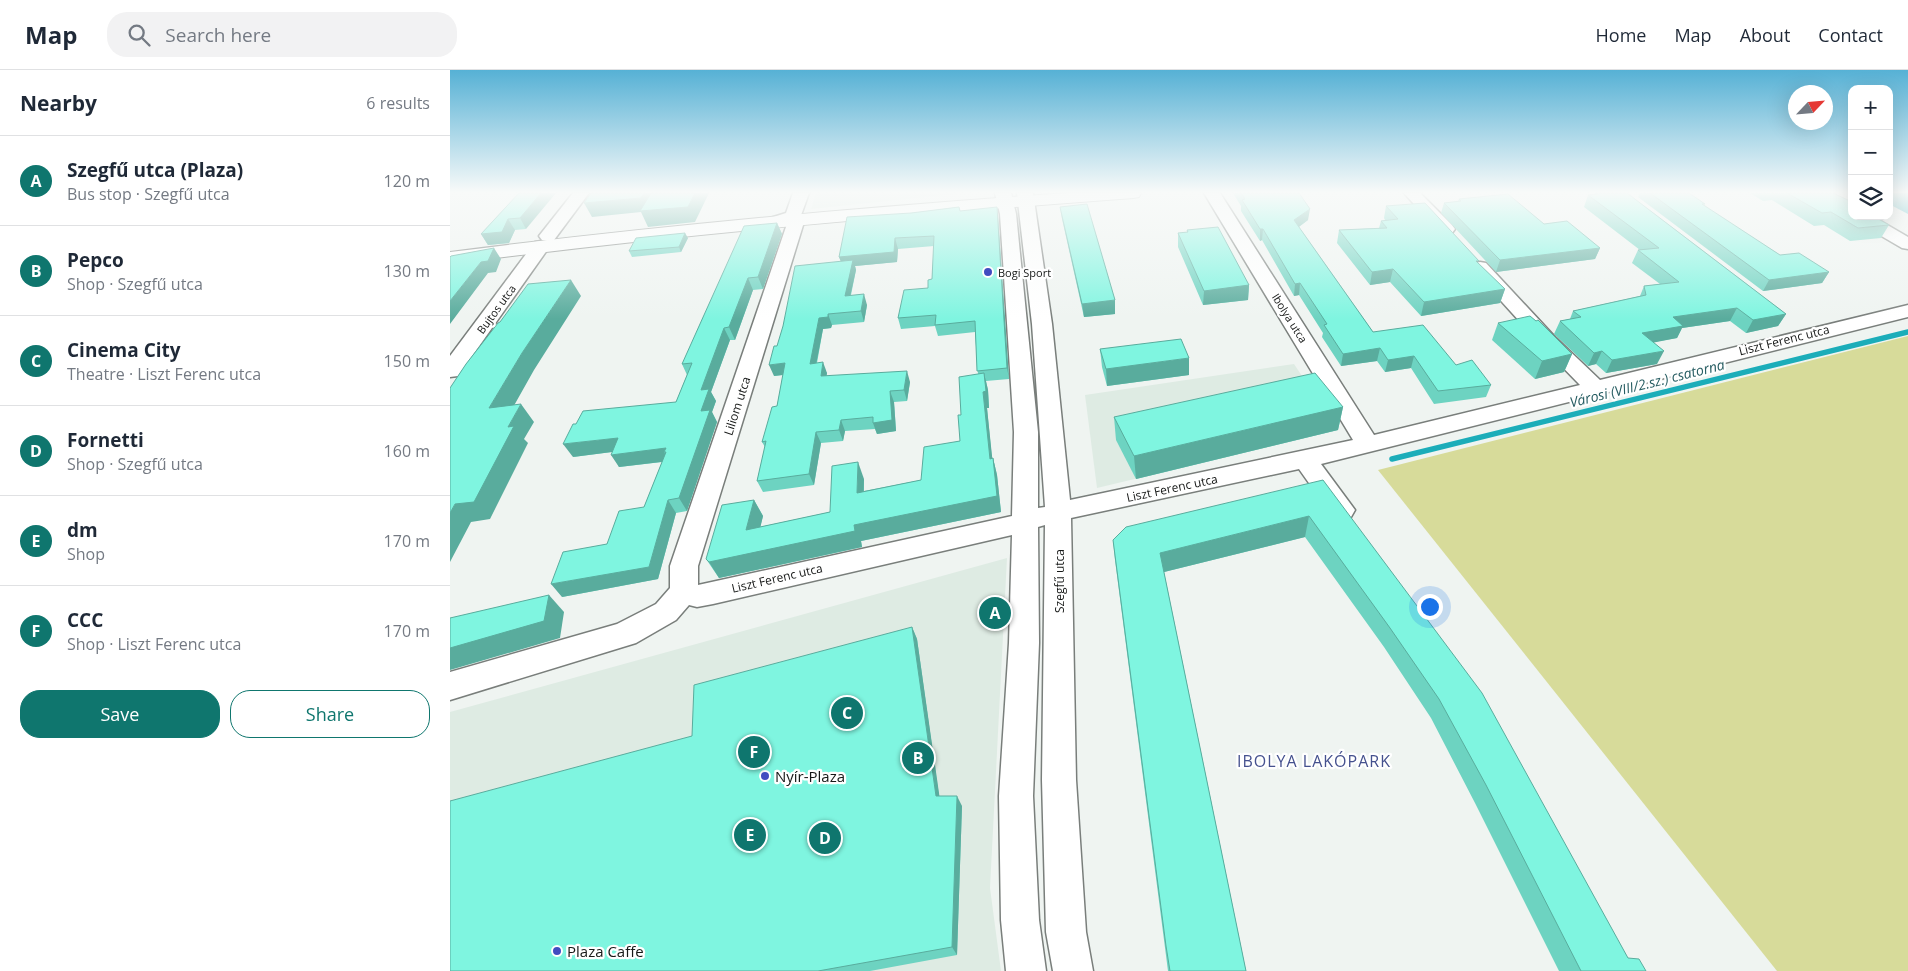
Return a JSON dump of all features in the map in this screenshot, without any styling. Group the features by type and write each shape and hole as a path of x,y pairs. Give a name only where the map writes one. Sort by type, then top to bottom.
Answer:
{"main road":[{"path":"450,258 544,241 607,235"},
{"path":"450,247 625,235"}],"street":[{"name":"Bujtos utca","path":"450,371 548,235"},
{"name":"Liliom utca","path":"684,591 684,566 790,235"},
{"path":"1010,235 1026,432 1024,643 1016,796 1020,920 1026,971"},
{"name":"Szegfű utca","path":"1031,235 1042,324 1058,512 1059,780 1066,932 1073,971"},
{"name":"Ibolya utca","path":"1239,235 1368,444"},
{"path":"1451,235 1595,388"},
{"path":"1893,235 1908,244"},
{"name":"Liszt Ferenc utca","path":"684,591 697,596 713,593 994,531 1058,512 1305,460 1595,388 1799,329 1908,310"},
{"path":"1305,460 1357,530"},
{"path":"450,686 625,634 666,612 684,591"}],"shaded area":[{"path":"1294,364 1338,430 1097,488 1085,395"},
{"name":"Nyír-Plaza","path":"1007,558 990,888 1001,971 450,971 450,712"}],"green space":[{"path":"1908,336 1908,971 1777,971 1378,470"}],"building":[{"path":"684,235 679,247 629,251 636,238"},
{"path":"740,235 773,235 758,277 748,278 729,327 724,328 701,390 709,389 701,411 710,410 679,498 668,500 649,567 551,584 563,552 607,544 619,511 644,507 666,452 664,452 666,448 611,455 618,438 563,444 573,424 576,424 583,411 676,402 692,363 682,364"},
{"path":"843,235 999,235 1007,368 977,371 975,321 935,325 936,315 898,318 904,290 928,288 928,280 932,279 934,236 895,238 894,252 839,257"},
{"path":"1066,235 1096,235 1115,300 1082,304"},
{"path":"1179,235 1222,235 1249,285 1204,291"},
{"path":"1267,235 1305,235 1373,332 1423,325 1456,365 1472,360 1491,385 1438,391 1414,356 1388,360 1380,348 1343,354 1324,325 1327,324 1300,283 1295,284"},
{"path":"1343,235 1455,235 1479,261 1476,261 1505,289 1424,302 1393,269 1372,272"},
{"path":"1475,235 1584,235 1600,248 1500,260"},
{"path":"1642,235 1682,235 1786,314 1753,320 1737,308 1673,317 1683,326 1642,333 1664,351 1612,360 1602,351 1594,353 1560,321 1581,317 1573,311 1646,295 1644,286 1679,282 1638,250 1659,248"},
{"path":"1708,235 1749,235 1780,255 1799,253 1829,272 1769,280"},
{"path":"494,248 488,261 481,262 450,301 450,257"},
{"path":"853,260 845,296 864,294 861,311 828,314 828,317 819,318 810,364 823,362 821,376 907,371 904,390 890,391 892,420 873,423 873,417 841,420 839,430 816,432 809,474 757,481 766,441 762,442 772,407 777,406 785,363 769,365 774,346 777,346 783,326 795,266"},
{"path":"571,280 522,353 489,408 521,404 508,427 514,426 474,502 455,504 450,513 450,388 466,364 528,284"},
{"path":"1530,316 1536,321 1538,320 1572,354 1542,361 1498,323"},
{"path":"1181,339 1189,358 1106,369 1100,349"},
{"path":"984,373 986,391 983,392 990,459 993,458 997,496 854,525 855,531 709,562 706,559 722,505 754,500 746,530 830,512 832,466 858,462 857,493 921,480 924,447 960,441 958,415 961,415 959,377"},
{"path":"1315,373 1343,407 1134,456 1114,417"},
{"path":"1323,480 1482,693 1628,958 1639,959 1646,971 1581,971 1486,785 1439,699 1309,516 1160,553 1246,971 1170,971 1113,540 1126,527"},
{"path":"549,595 544,621 450,648 450,618"},
{"name":"Nyír-Plaza","path":"912,627 936,796 957,796 952,947 818,971 450,971 450,801 692,736 694,685"}],"waterway":[{"name":"Városi (VIII/2.sz.) csatorna","path":"1392,459 1908,332"}],"place":[{"name":"Bogi Sport","path":"988,272"},
{"name":"Szegfű utca (Plaza)","path":"995,613"},
{"name":"Cinema City","path":"847,713"},
{"name":"CCC","path":"754,752"},
{"name":"Pepco","path":"918,758"},
{"name":"Nyír-Plaza","path":"765,776"},
{"name":"dm","path":"750,835"},
{"name":"Fornetti","path":"825,838"},
{"name":"Plaza Caffe","path":"557,951"}],"district":[{"name":"IBOLYA LAKÓPARK","path":"1314,761"}]}
